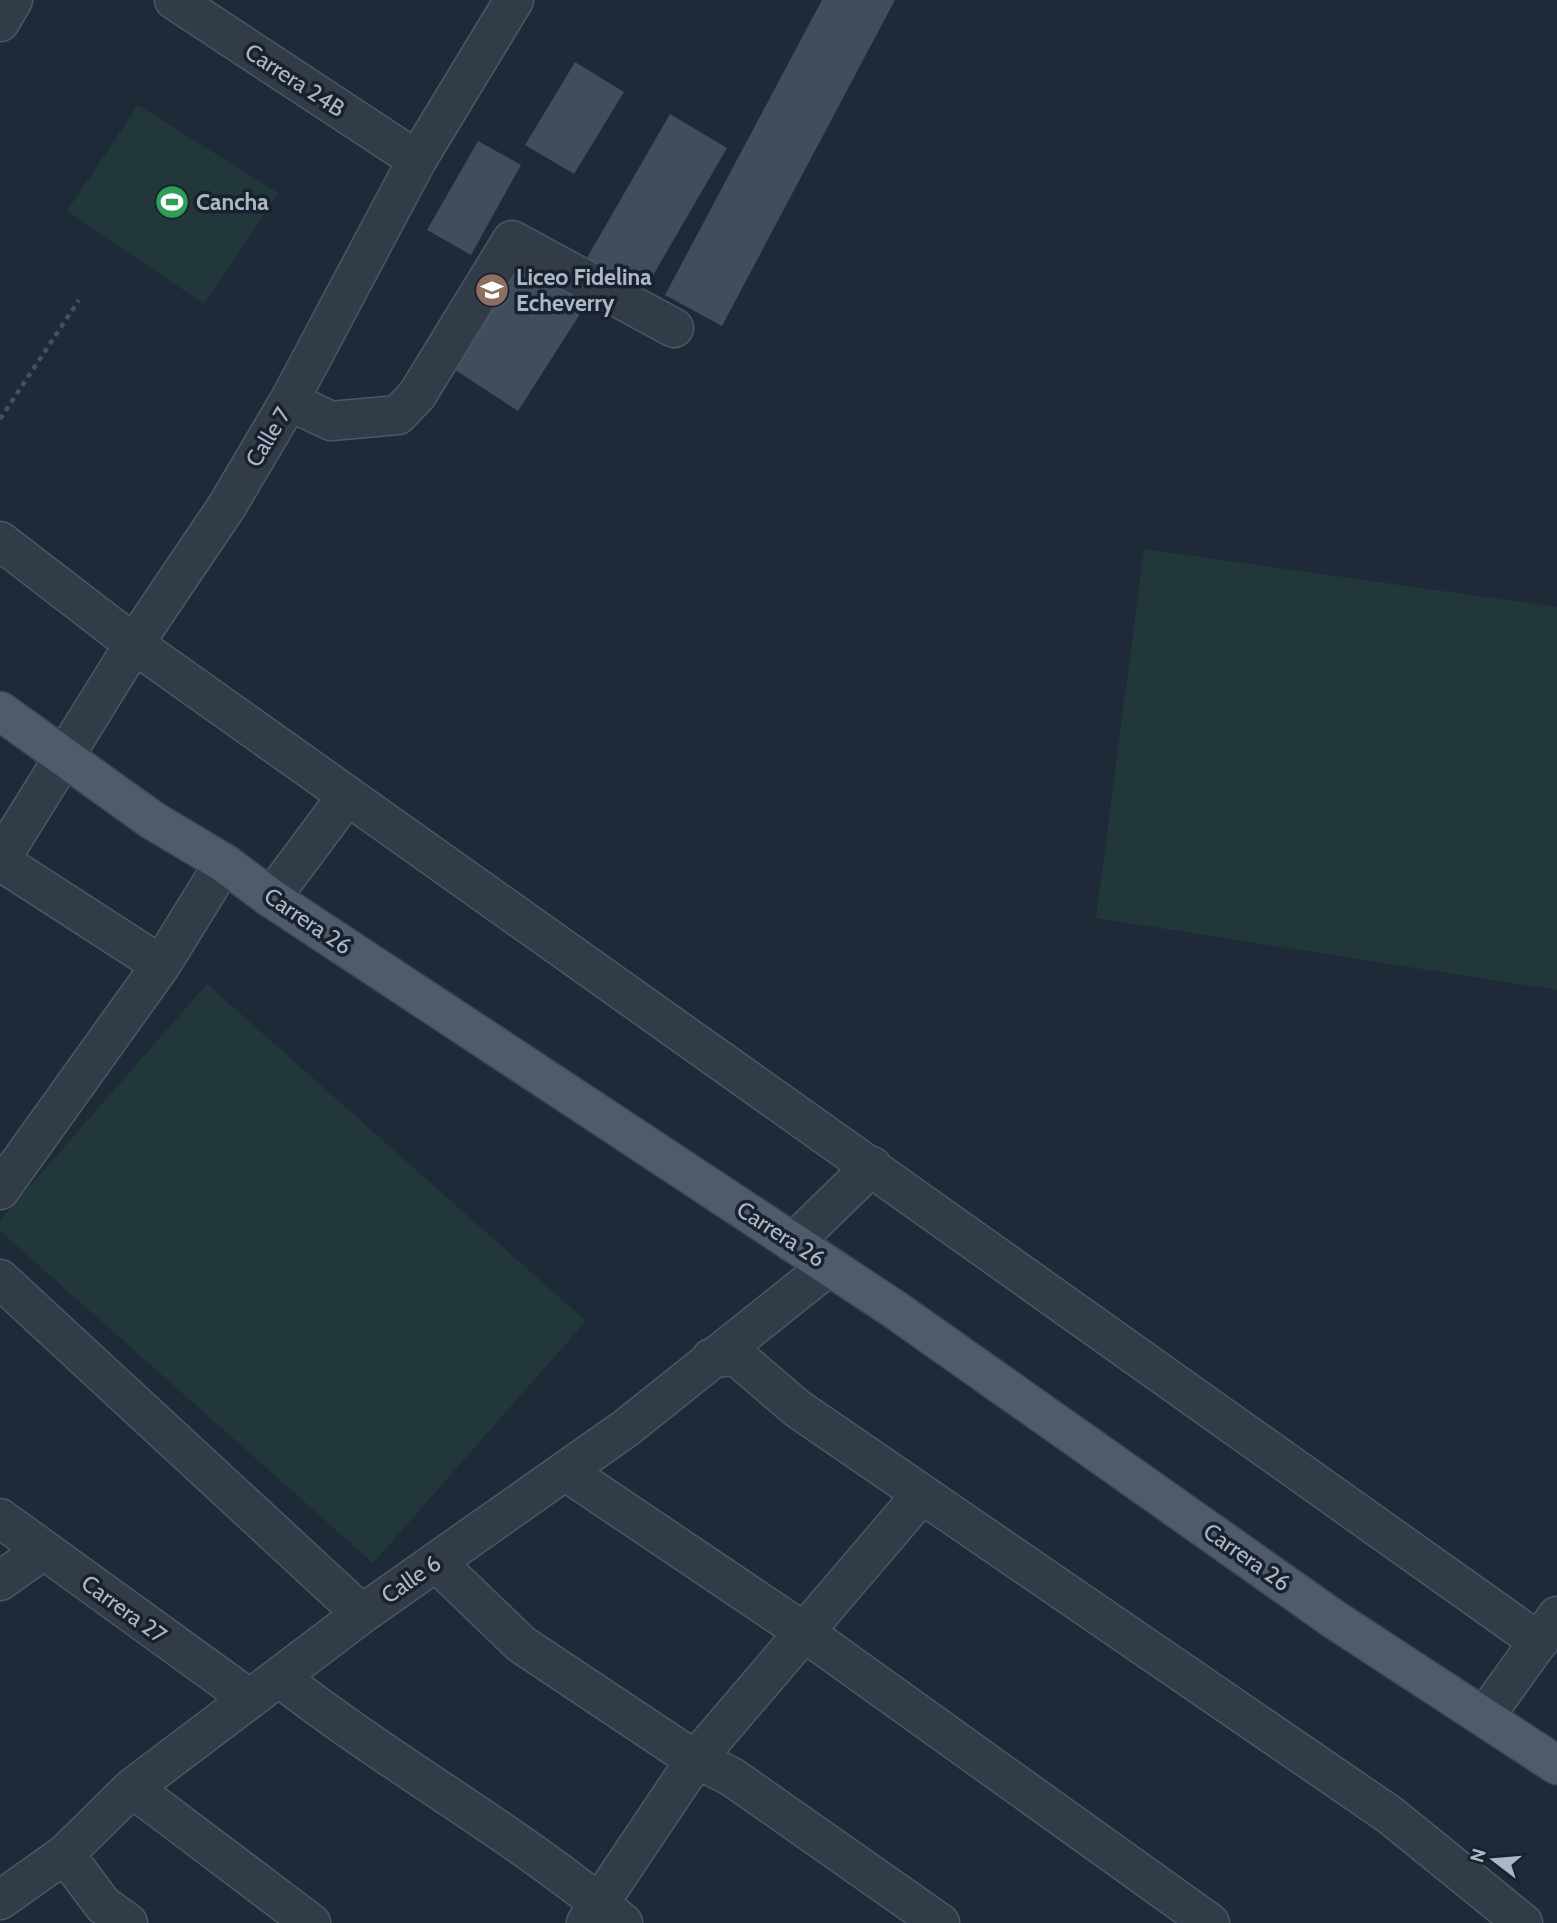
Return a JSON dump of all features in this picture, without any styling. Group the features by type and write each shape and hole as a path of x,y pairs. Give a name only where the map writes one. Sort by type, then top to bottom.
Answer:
{"main road":[{"name":"Carrera 26","path":"0,711 152,820 224,863 271,898 830,1266 1335,1620 1557,1765"}],"street":[{"path":"0,22 13,0"},
{"name":"Carrera 24B","path":"174,0 416,160"},
{"name":"Calle 7","path":"0,861 134,644 227,506 289,401 416,160 514,0"},
{"path":"289,401 331,421 398,415 417,394 512,240 674,328"},
{"path":"0,541 134,644 872,1166 1548,1629 1485,1716"},
{"path":"271,898 347,796"},
{"path":"0,861 160,965"},
{"path":"0,1190 160,965 224,863"},
{"path":"793,1244 872,1166"},
{"name":"Calle 6","path":"0,1900 65,1854 132,1788 362,1614 626,1428 711,1357 830,1266"},
{"path":"0,1279 362,1614"},
{"path":"711,1357 736,1356 798,1409 1390,1815 1523,1923"},
{"path":"565,1471 804,1632 1210,1923"},
{"path":"603,1916 696,1759 922,1494"},
{"name":"Carrera 27","path":"0,1518 43,1551 264,1688 335,1721 603,1916"},
{"path":"0,1581 43,1551"},
{"path":"436,1562 522,1644 696,1759 754,1792 940,1923"},
{"path":"132,1788 311,1923"},
{"path":"65,1854 103,1905 128,1923"}],"path":[{"path":"0,419 79,299"}],"green space":[{"name":"Cancha","path":"138,105 278,193 204,304 67,211"},
{"path":"1144,549 1557,607 1557,990 1096,918"},
{"path":"207,984 586,1321 373,1563 0,1231 0,1220"}],"building":[{"path":"822,0 895,0 722,326 665,295"},
{"path":"575,62 624,92 574,174 525,145"},
{"path":"670,114 727,148 641,296 584,263"},
{"path":"478,141 521,165 471,255 427,230"},
{"path":"516,259 589,300 518,411 446,364"}],"place":[{"name":"Cancha","path":"172,202"},
{"name":"Liceo Fidelina Echeverry","path":"492,290"}]}
